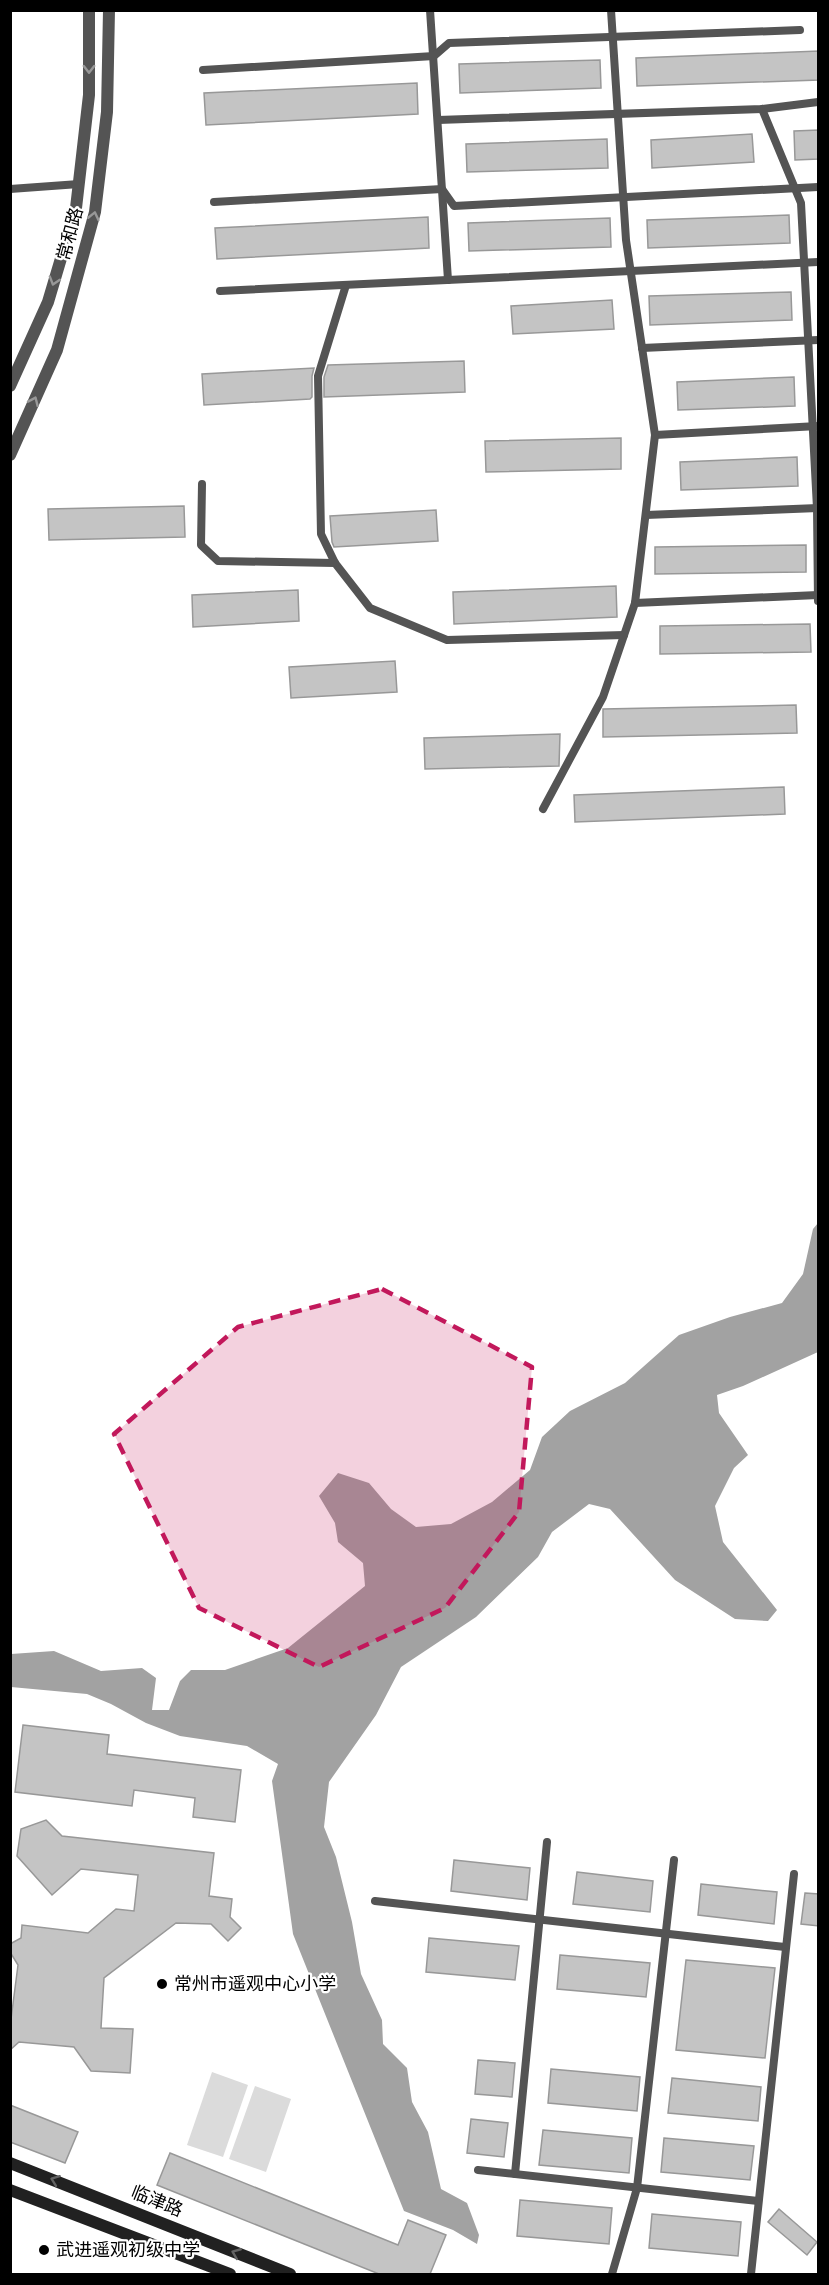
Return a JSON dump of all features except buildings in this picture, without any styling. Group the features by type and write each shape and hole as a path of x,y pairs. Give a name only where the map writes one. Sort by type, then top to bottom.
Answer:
{"main road":[{"name":"临津路","path":"10,2163 290,2274"},
{"path":"10,2190 230,2274"}],"street":[{"name":"常和路","path":"10,386 48,302 76,208 89,94 89,10"},
{"name":"常和路","path":"10,455 57,350 95,212 107,112 109,10"}],"lane":[{"path":"430,10 448,280"},
{"path":"543,810 603,697 635,603 655,435 631,271 611,10"},
{"path":"203,70 434,56 449,44 801,30"},
{"path":"438,120 762,109 819,102"},
{"path":"762,109 801,203 808,340 816,426 819,601"},
{"path":"10,189 79,184"},
{"path":"442,189 454,206 819,187"},
{"path":"214,202 442,189"},
{"path":"220,291 819,262"},
{"path":"346,285 318,376 321,534 335,563 370,608 447,639 624,635"},
{"path":"642,348 819,340"},
{"path":"655,435 816,426"},
{"path":"201,484 201,545 218,561 335,563"},
{"path":"646,515 818,508"},
{"path":"635,603 818,595"},
{"path":"514,2174 547,1842"},
{"path":"612,2274 637,2188 674,1860"},
{"path":"751,2274 794,1874"},
{"path":"375,1901 785,1947"},
{"path":"477,2170 759,2201"}],"highlighted area":[{"path":"382,1289 532,1367 519,1512 445,1608 319,1667 199,1608 114,1434 238,1327"}],"shaded area":[{"path":"818,1223 818,1352 743,1386 717,1395 719,1413 748,1455 734,1468 715,1506 723,1542 777,1610 768,1621 735,1619 675,1580 610,1509 589,1504 552,1532 538,1557 476,1617 401,1667 376,1715 329,1782 324,1827 336,1857 352,1922 361,1974 382,2020 383,2044 407,2068 412,2102 428,2132 441,2189 467,2203 479,2235 477,2244 453,2230 404,2211 293,1934 272,1781 278,1764 247,1746 180,1736 146,1723 87,1694 11,1687 11,1654 54,1651 101,1671 142,1668 156,1678 152,1710 169,1710 180,1681 191,1670 225,1670 288,1648 365,1586 363,1563 338,1542 335,1523 319,1496 338,1473 369,1483 391,1509 416,1527 451,1524 492,1502 530,1470 542,1437 570,1411 625,1383 679,1335 730,1317 782,1303 803,1274 813,1229"},
{"path":"212,2072 248,2085 223,2157 187,2145"},
{"path":"255,2086 291,2099 266,2172 229,2159"}],"place":[{"name":"常州市遥观中心小学","path":"162,1984"},
{"name":"武进遥观初级中学","path":"44,2250"}]}
